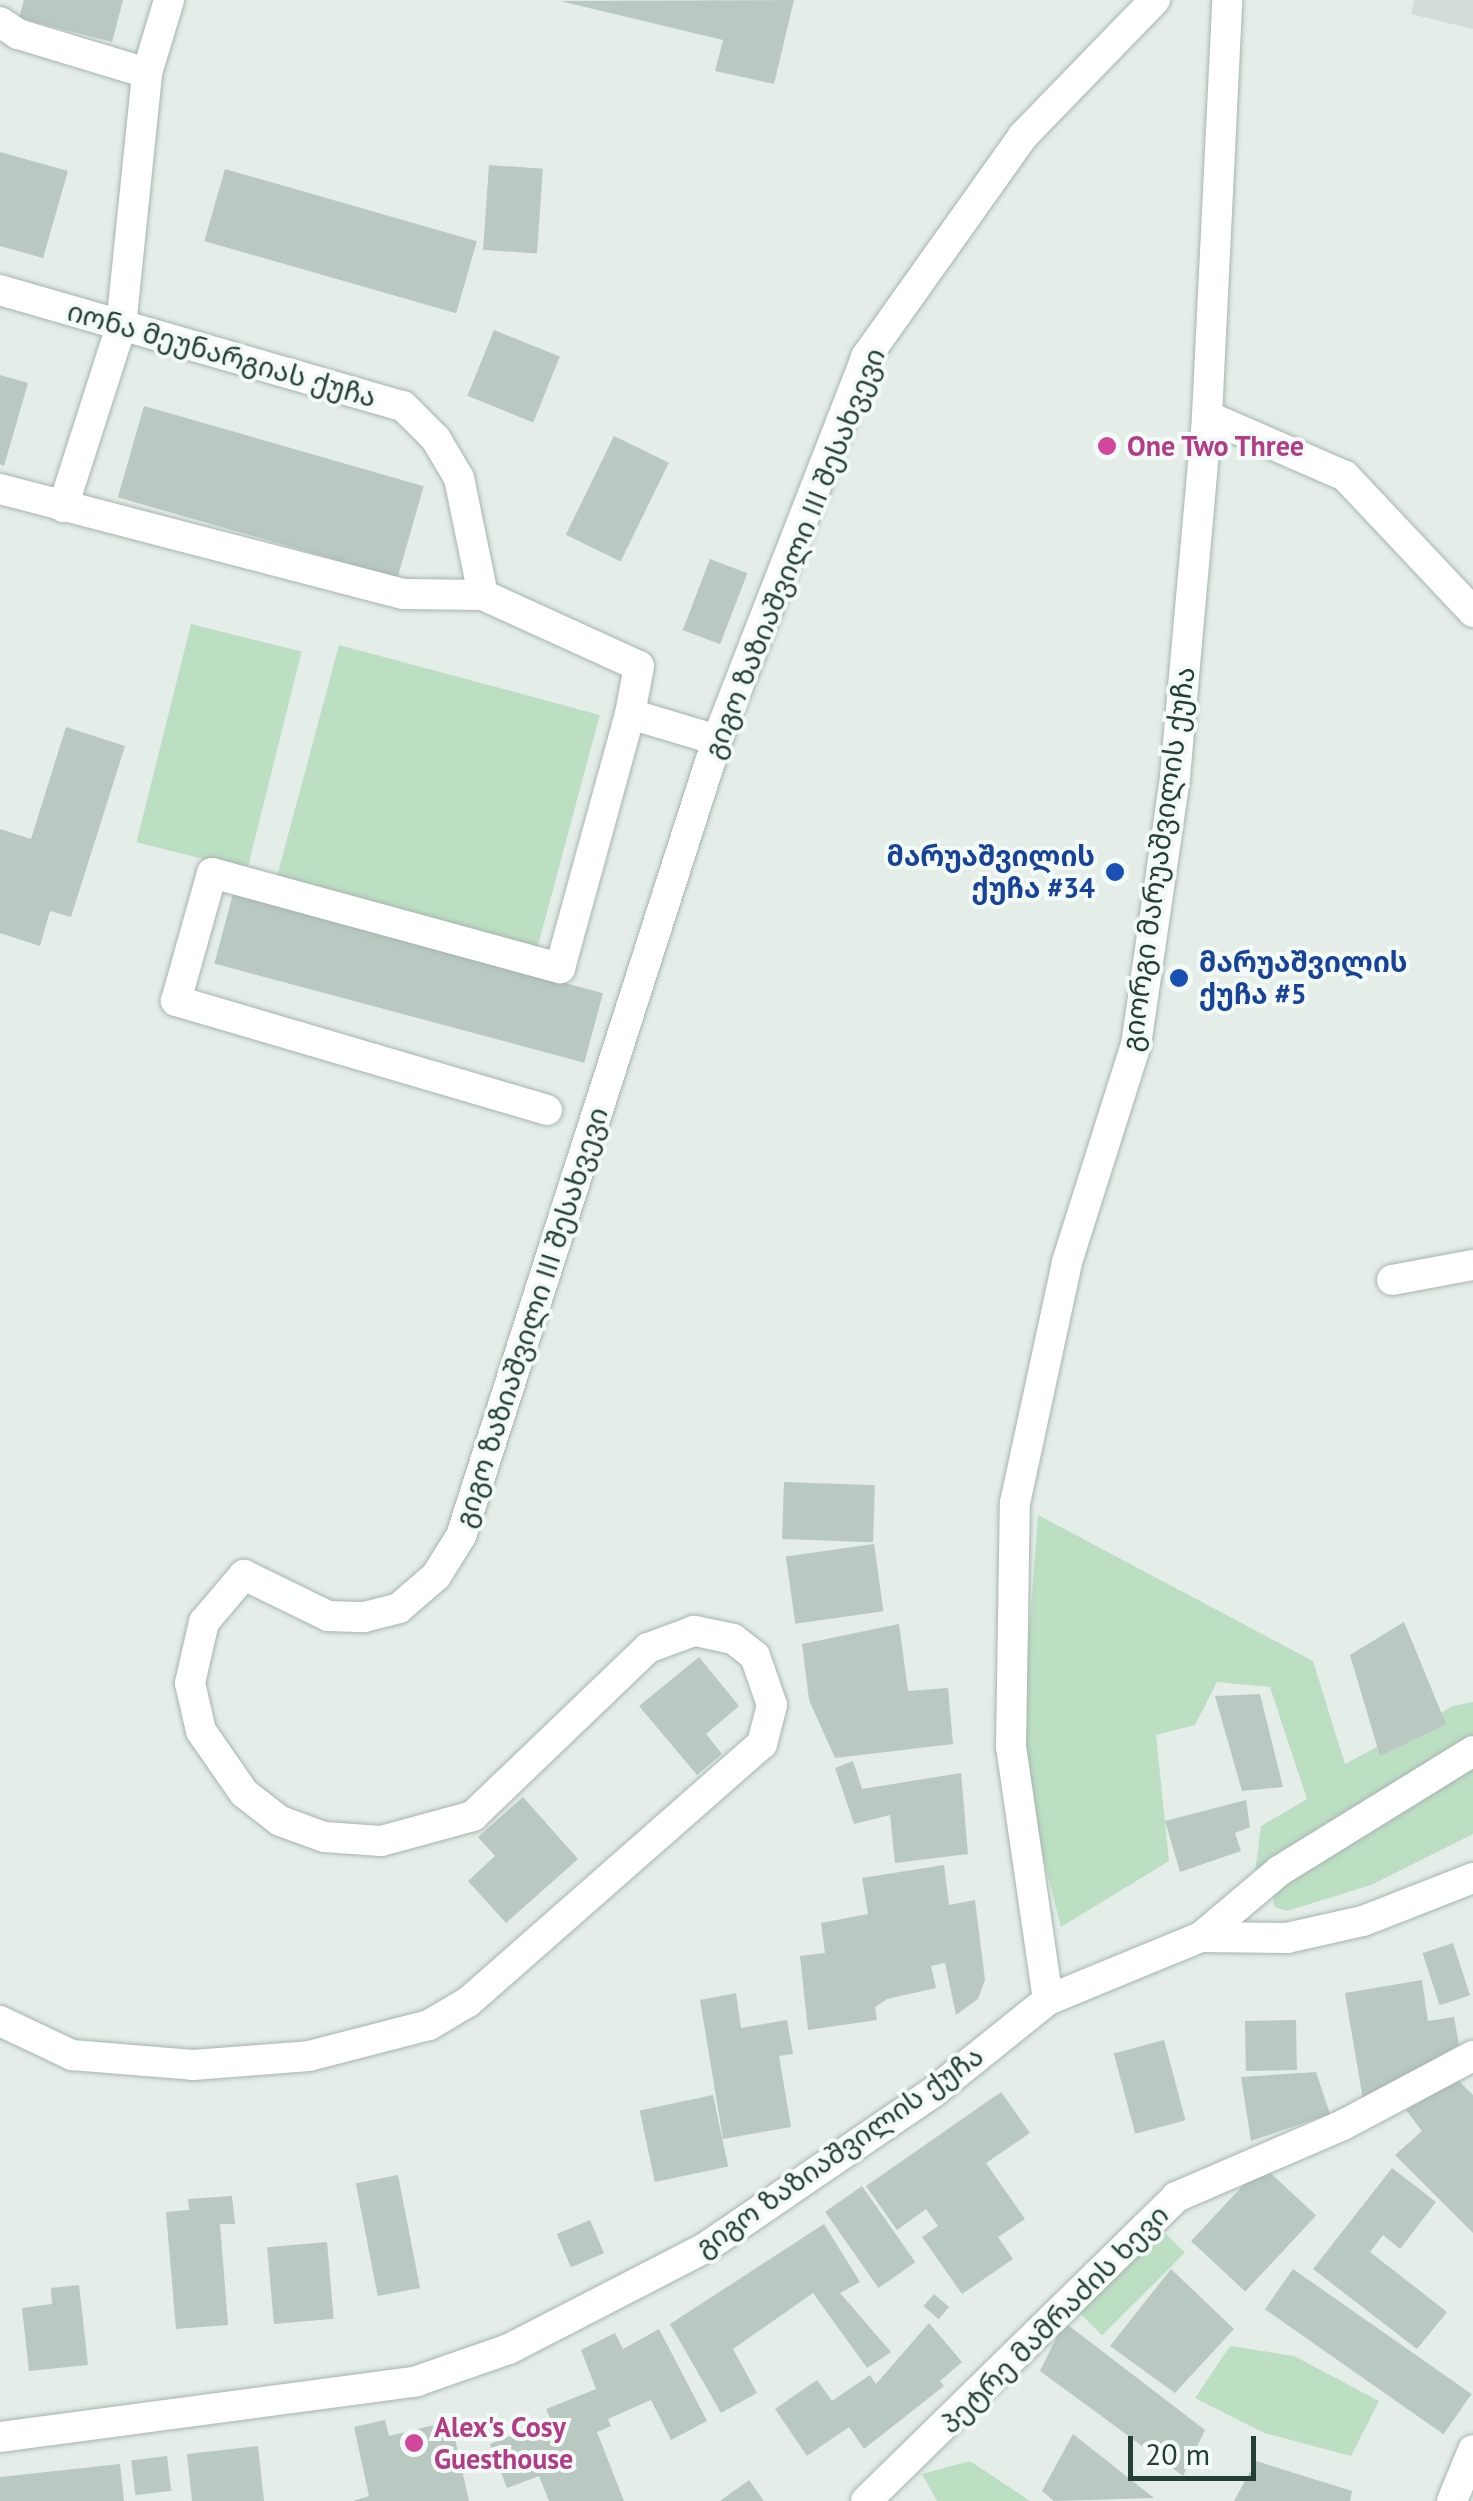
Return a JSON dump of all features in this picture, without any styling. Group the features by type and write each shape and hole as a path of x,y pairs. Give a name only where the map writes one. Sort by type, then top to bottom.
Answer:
{"street":[{"path":"63,507 121,326 147,73 168,0"},
{"name":"გიგო ზაზიაშვილი III შესახვევი","path":"0,2021 72,2055 194,2065 310,2056 429,2025 468,2002 762,1744 772,1705 755,1656 734,1639 694,1632 648,1648 472,1816 381,1841 324,1837 280,1820 244,1794 201,1731 190,1683 204,1622 220,1595 244,1575 328,1616 364,1616 399,1608 436,1576 461,1536 717,740 866,357 1023,136 1155,0"},
{"name":"გიორგი მარუაშვილის ქუჩა","path":"1048,2000 1011,1747 1015,1503 1067,1262 1136,1045 1175,777 1206,416 1227,0"},
{"path":"0,22 18,34 147,73"},
{"name":"იონა მეუნარგიას ქუჩა","path":"0,290 403,406 436,439 459,478 483,596"},
{"path":"1206,416 1345,476 1473,612"},
{"path":"0,489 404,594 483,596 639,666 630,714 560,968 212,873 176,1001 547,1110"},
{"path":"630,714 717,740"},
{"path":"1392,1280 1473,1264"},
{"path":"1201,1937 1279,1870 1473,1751"},
{"path":"1201,1937 1287,1938 1325,1930 1473,1878"},
{"name":"გიგო ზაზიაშვილის ქუჩა","path":"0,2437 418,2381 509,2349 705,2248 931,2094 1048,2000 1201,1937"},
{"name":"პეტრე მამრაძის ხევი","path":"880,2498 1176,2197 1343,2124 1473,2056"},
{"path":"1452,2501 1473,2450"}],"shaded area":[{"path":"1414,0 1473,0 1473,29 1411,14"}],"green space":[{"path":"191,624 302,652 247,870 137,842"},
{"path":"339,645 600,715 537,951 276,881"},
{"path":"1038,1515 1313,1661 1345,1764 1453,1706 1473,1702 1473,1739 1255,1872 1261,1826 1307,1799 1270,1687 1217,1682 1195,1725 1156,1735 1169,1861 1061,1927 1036,1829 1022,1726"},
{"path":"1473,1768 1473,1834 1371,1885 1287,1911 1274,1907 1273,1888"},
{"path":"1158,2226 1185,2253 1102,2336 1075,2309"},
{"path":"1230,2346 1294,2356 1379,2401 1351,2456 1264,2433 1195,2398"},
{"path":"970,2461 1030,2501 937,2501 922,2474"}],"building":[{"path":"24,0 123,0 112,42 19,18"},
{"path":"794,0 774,84 715,71 723,40 560,1"},
{"path":"0,152 68,171 43,258 0,246"},
{"path":"489,165 543,169 537,254 483,250"},
{"path":"225,169 477,241 456,313 204,241"},
{"path":"494,330 560,357 533,422 467,396"},
{"path":"0,375 28,383 4,466 0,464"},
{"path":"144,406 424,486 398,578 118,497"},
{"path":"614,436 669,463 621,562 566,535"},
{"path":"710,559 747,573 720,644 683,630"},
{"path":"66,727 125,746 71,917 50,911 40,946 0,933 0,829 31,839"},
{"path":"233,894 603,993 584,1063 214,964"},
{"path":"784,1482 875,1485 873,1542 782,1539"},
{"path":"874,1544 883,1611 795,1624 786,1556"},
{"path":"1404,1622 1446,1724 1380,1756 1350,1655"},
{"path":"899,1624 908,1691 948,1688 953,1744 835,1758 809,1700 802,1644"},
{"path":"699,1657 739,1706 706,1734 722,1754 697,1775 639,1706"},
{"path":"1260,1694 1283,1787 1242,1791 1215,1696"},
{"path":"853,1761 862,1789 961,1773 968,1854 895,1863 890,1815 854,1824 835,1768"},
{"path":"523,1797 578,1859 506,1923 468,1881 495,1856 478,1837"},
{"path":"1246,1800 1250,1827 1235,1833 1241,1851 1180,1872 1165,1821"},
{"path":"944,1865 949,1905 975,1900 985,1980 978,1999 956,2015 945,1963 931,1966 936,1988 887,1999 875,2007 877,2020 808,2030 800,1956 825,1953 821,1923 868,1914 862,1878"},
{"path":"1453,1943 1470,1995 1440,2005 1423,1953"},
{"path":"1422,1980 1428,2021 1454,2017 1459,2045 1363,2100 1345,1993"},
{"path":"736,1993 741,2028 787,2020 793,2054 779,2056 791,2127 723,2139 700,2000"},
{"path":"1296,2020 1297,2070 1246,2071 1245,2021"},
{"path":"1164,2040 1185,2120 1135,2134 1114,2053"},
{"path":"1316,2072 1330,2114 1251,2141 1241,2077"},
{"path":"1458,2080 1473,2095 1473,2233 1395,2155 1422,2131 1406,2110"},
{"path":"1001,2092 1030,2133 986,2163 1025,2219 998,2237 1013,2259 962,2294 922,2237 938,2226 926,2209 897,2230 866,2186"},
{"path":"713,2095 728,2166 655,2182 640,2111"},
{"path":"1262,2165 1316,2215 1245,2292 1191,2241"},
{"path":"1392,2168 1436,2202 1400,2249 1383,2235 1370,2252 1447,2312 1417,2349 1313,2269"},
{"path":"398,2175 420,2288 378,2296 356,2183"},
{"path":"862,2186 915,2262 878,2288 825,2212"},
{"path":"232,2196 235,2224 220,2224 228,2325 176,2329 166,2212 189,2210 188,2199"},
{"path":"590,2220 604,2253 571,2267 557,2234"},
{"path":"824,2224 860,2282 840,2293 891,2352 867,2368 813,2293 733,2349 757,2393 721,2413 670,2324"},
{"path":"327,2242 334,2319 274,2324 267,2247"},
{"path":"1171,2269 1234,2329 1175,2393 1110,2346"},
{"path":"1293,2269 1472,2394 1443,2434 1265,2309"},
{"path":"79,2285 88,2365 29,2371 22,2308 52,2304 51,2288"},
{"path":"934,2294 949,2307 939,2319 924,2306"},
{"path":"1064,2322 1205,2430 1183,2476 1040,2371"},
{"path":"929,2323 962,2362 940,2381 944,2386 864,2449 849,2427 807,2456 775,2409 817,2380 832,2401 870,2375 876,2384"},
{"path":"659,2329 707,2421 671,2440 651,2400 608,2419 611,2426 597,2432 624,2501 549,2501 539,2476 507,2488 490,2444 551,2420 546,2409 596,2389 581,2350 615,2333 623,2349"},
{"path":"385,2420 389,2436 451,2421 469,2501 353,2501 369,2496 354,2427"},
{"path":"1073,2434 1154,2498 1054,2501 1042,2491"},
{"path":"258,2446 264,2501 192,2501 187,2454"},
{"path":"167,2456 171,2491 136,2495 131,2460"},
{"path":"1256,2461 1352,2491 1350,2501 1234,2501"},
{"path":"120,2464 124,2501 0,2501 0,2477"},
{"path":"749,2480 764,2501 720,2501"}],"place":[{"name":"One Two Three","path":"1107,446"},
{"name":"მარუაშვილის ქუჩა #34","path":"1115,872"},
{"name":"მარუაშვილის ქუჩა #5","path":"1179,978"},
{"name":"Alex's Cosy Guesthouse","path":"414,2443"}]}
